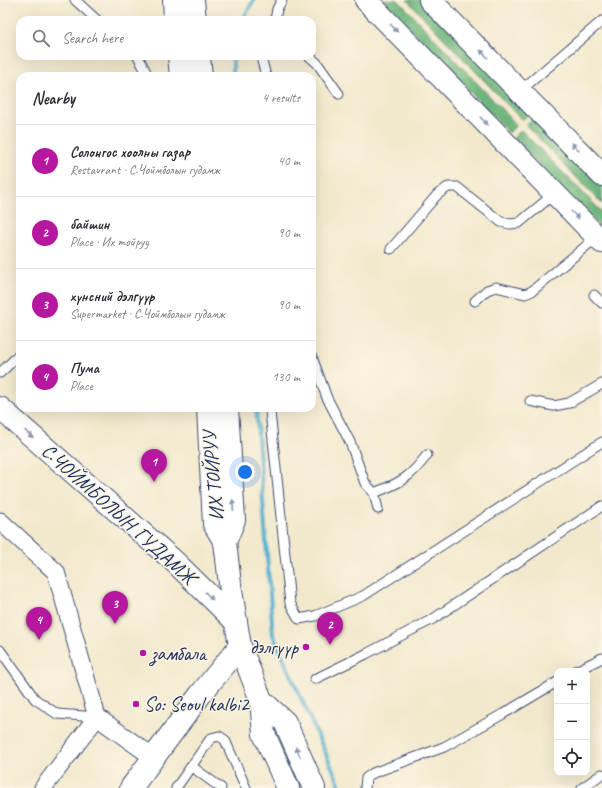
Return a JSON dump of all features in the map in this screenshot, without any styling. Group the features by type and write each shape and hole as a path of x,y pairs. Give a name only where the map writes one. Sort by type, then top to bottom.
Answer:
{"main road":[{"path":"174,0 175,16"},
{"path":"193,0 195,16"},
{"path":"366,0 599,240"},
{"path":"430,0 602,175"},
{"path":"179,60 181,72"},
{"path":"199,60 201,72"},
{"name":"С.ЧОЙМБОЛЫН ГУДАМЖ","path":"0,408 175,562 236,622"},
{"name":"ИХ ТОЙРУУ","path":"208,412 214,524 225,542 240,646 261,700 264,734 288,788"},
{"name":"ИХ ТОЙРУУ","path":"225,542 234,520 227,412"},
{"path":"131,788 200,695 240,646"},
{"name":"ИХ ТОЙРУУ","path":"261,700 285,722 314,788"}],"street":[{"path":"0,521 56,572 97,717 153,757"},
{"path":"43,788 97,717"}],"lane":[{"path":"74,0 92,16"},
{"path":"276,16 277,9 282,0"},
{"path":"520,91 602,21"},
{"path":"140,60 146,72"},
{"path":"262,60 265,72"},
{"path":"313,60 339,94"},
{"path":"391,248 448,187 457,187 501,222 510,224 519,223 554,194"},
{"path":"475,300 487,290 496,287 525,294 532,291 599,240"},
{"path":"594,295 602,303"},
{"path":"0,373 16,358"},
{"path":"316,368 327,398 350,442 365,483 374,493 378,509"},
{"path":"530,401 554,406 569,403 602,384"},
{"path":"270,412 290,603 299,619 315,616 363,596 602,442"},
{"path":"374,493 396,485 416,469 427,455"},
{"path":"315,679 434,620 602,506"},
{"path":"0,650 35,698 57,714 97,717"},
{"path":"582,668 602,658"},
{"path":"365,788 366,778 373,773 444,747 554,684"},
{"path":"176,788 211,738 220,736 225,740 246,788"},
{"path":"191,766 221,788"},
{"path":"582,788 602,774"}],"green space":[{"path":"383,0 398,0 517,125 509,133"},
{"path":"407,0 423,0 530,113 522,120"},
{"path":"534,117 602,187 602,204 526,125"},
{"path":"521,130 602,212 602,229 513,138"}],"waterway":[{"path":"244,16 254,0"},
{"path":"233,60 233,72"},
{"path":"256,412 273,635 341,788"}],"place":[{"name":"Солонгос хоолны газар","path":"154,482"},
{"name":"хүнсний дэлгүүр","path":"115,624"},
{"name":"Пума","path":"39,640"},
{"name":"байшин","path":"330,645"},
{"name":"дэлгүүр","path":"306,647"},
{"name":"замбала","path":"143,653"},
{"name":"So: Seoul kalbi2","path":"136,704"}]}
